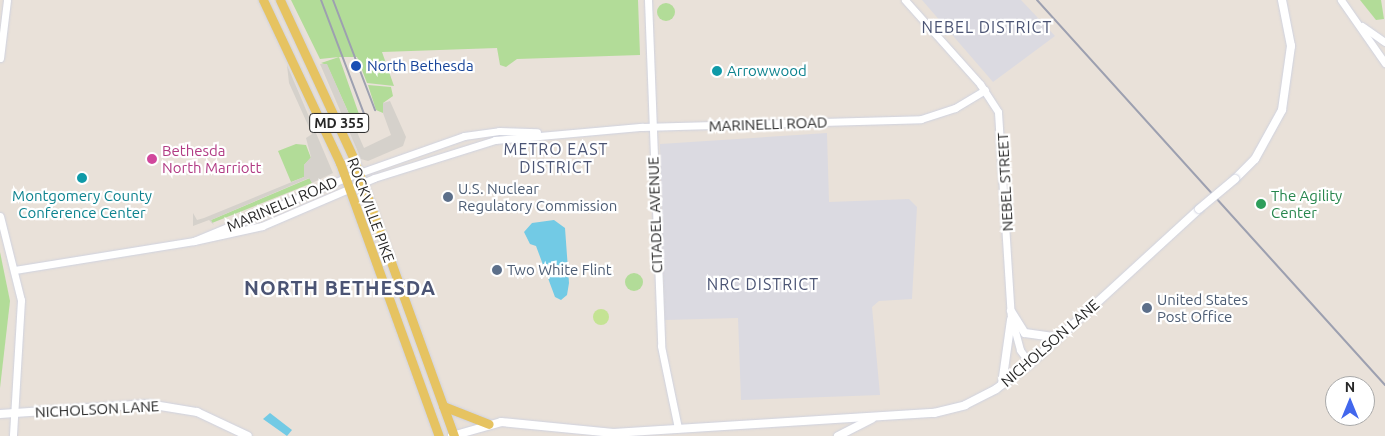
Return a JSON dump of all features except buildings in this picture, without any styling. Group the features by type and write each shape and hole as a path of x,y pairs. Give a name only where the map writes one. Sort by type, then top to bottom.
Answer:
{"main road":[{"name":"ROCKVILLE PIKE","path":"263,0 349,187 439,436"},
{"name":"ROCKVILLE PIKE","path":"280,0 362,182 453,436"},
{"name":"NICHOLSON LANE","path":"453,436 489,424 525,422 594,433 876,417 944,411 980,399 1030,364 1255,159 1282,110 1290,46 1282,0"},
{"path":"1011,311 1026,333 1059,338"},
{"path":"1002,385 1011,320"},
{"name":"NICHOLSON LANE","path":"0,414 148,404 197,412 248,436"},
{"path":"443,406 489,424"},
{"path":"838,436 876,417"}],"street":[{"path":"0,58 7,0"},
{"name":"CITADEL AVENUE","path":"648,0 651,127 661,346 678,428"},
{"name":"NEBEL STREET","path":"904,0 985,90 1002,127 1011,320 1020,350 1030,364"},
{"path":"1341,0 1362,26 1385,63"},
{"path":"1362,26 1385,42"},
{"name":"MARINELLI ROAD","path":"15,270 194,241 262,226 349,187 460,148 545,133 651,127 921,119 955,108 985,90"},
{"name":"MARINELLI ROAD","path":"194,241 345,178 464,136 515,130 545,133"},
{"path":"0,216 15,270 21,310 13,436"}],"shaded area":[{"path":"922,0 1021,0 1055,36 993,82"},
{"path":"320,64 327,64 364,148 391,135 383,113 383,103 390,101 406,137 403,146 368,161 361,159"},
{"path":"287,65 333,173 312,183 309,178 211,220 214,225 209,220 193,226 193,213 197,220 204,218 304,177 304,165 311,157 306,138 312,134 289,83"},
{"path":"827,133 829,202 909,199 917,207 912,299 879,301 872,307 880,395 741,400 738,318 665,320 660,144"}],"green space":[{"path":"291,0 638,0 640,55 517,59 506,67 500,65 497,48 382,52 394,86 367,83 357,57 320,59"},
{"path":"1360,0 1381,0 1384,19 1376,20"},
{"path":"666,3 672,6 675,12 672,18 666,21 660,18 657,12 660,6"},
{"path":"339,57 360,117 355,118 358,134 327,65 321,63"},
{"path":"368,85 391,87 393,96 383,103 383,113 376,110"},
{"path":"296,144 306,145 311,158 304,165 304,177 291,182 278,151"},
{"path":"310,178 312,183 212,223 211,220"},
{"path":"0,252 10,301 0,388"},
{"path":"630,273 638,273 643,278 641,289 630,291 625,286 625,278"},
{"path":"601,309 607,311 609,317 607,323 601,325 595,323 593,317 595,311"}],"water":[{"path":"554,220 565,228 569,283 567,295 561,300 555,297 536,246 530,244 524,232 532,223"},
{"path":"270,413 292,430 287,436 263,419"}],"railway":[{"path":"321,0 364,114"},
{"path":"333,0 375,110"},
{"path":"1037,0 1385,385"}],"place":[{"name":"North Bethesda","path":"356,66"},
{"name":"Arrowwood","path":"717,71"},
{"name":"Bethesda North Marriott","path":"152,159"},
{"name":"Montgomery County Conference Center","path":"82,178"},
{"name":"U.S. Nuclear Regulatory Commission","path":"448,197"},
{"name":"The Agility Center","path":"1261,204"},
{"name":"Two White Flint","path":"497,270"},
{"name":"United States Post Office","path":"1147,308"}],"district":[{"name":"NEBEL DISTRICT","path":"987,27"},
{"name":"METRO EAST DISTRICT","path":"556,158"},
{"name":"NRC DISTRICT","path":"763,284"},
{"name":"NORTH BETHESDA","path":"340,287"}]}
